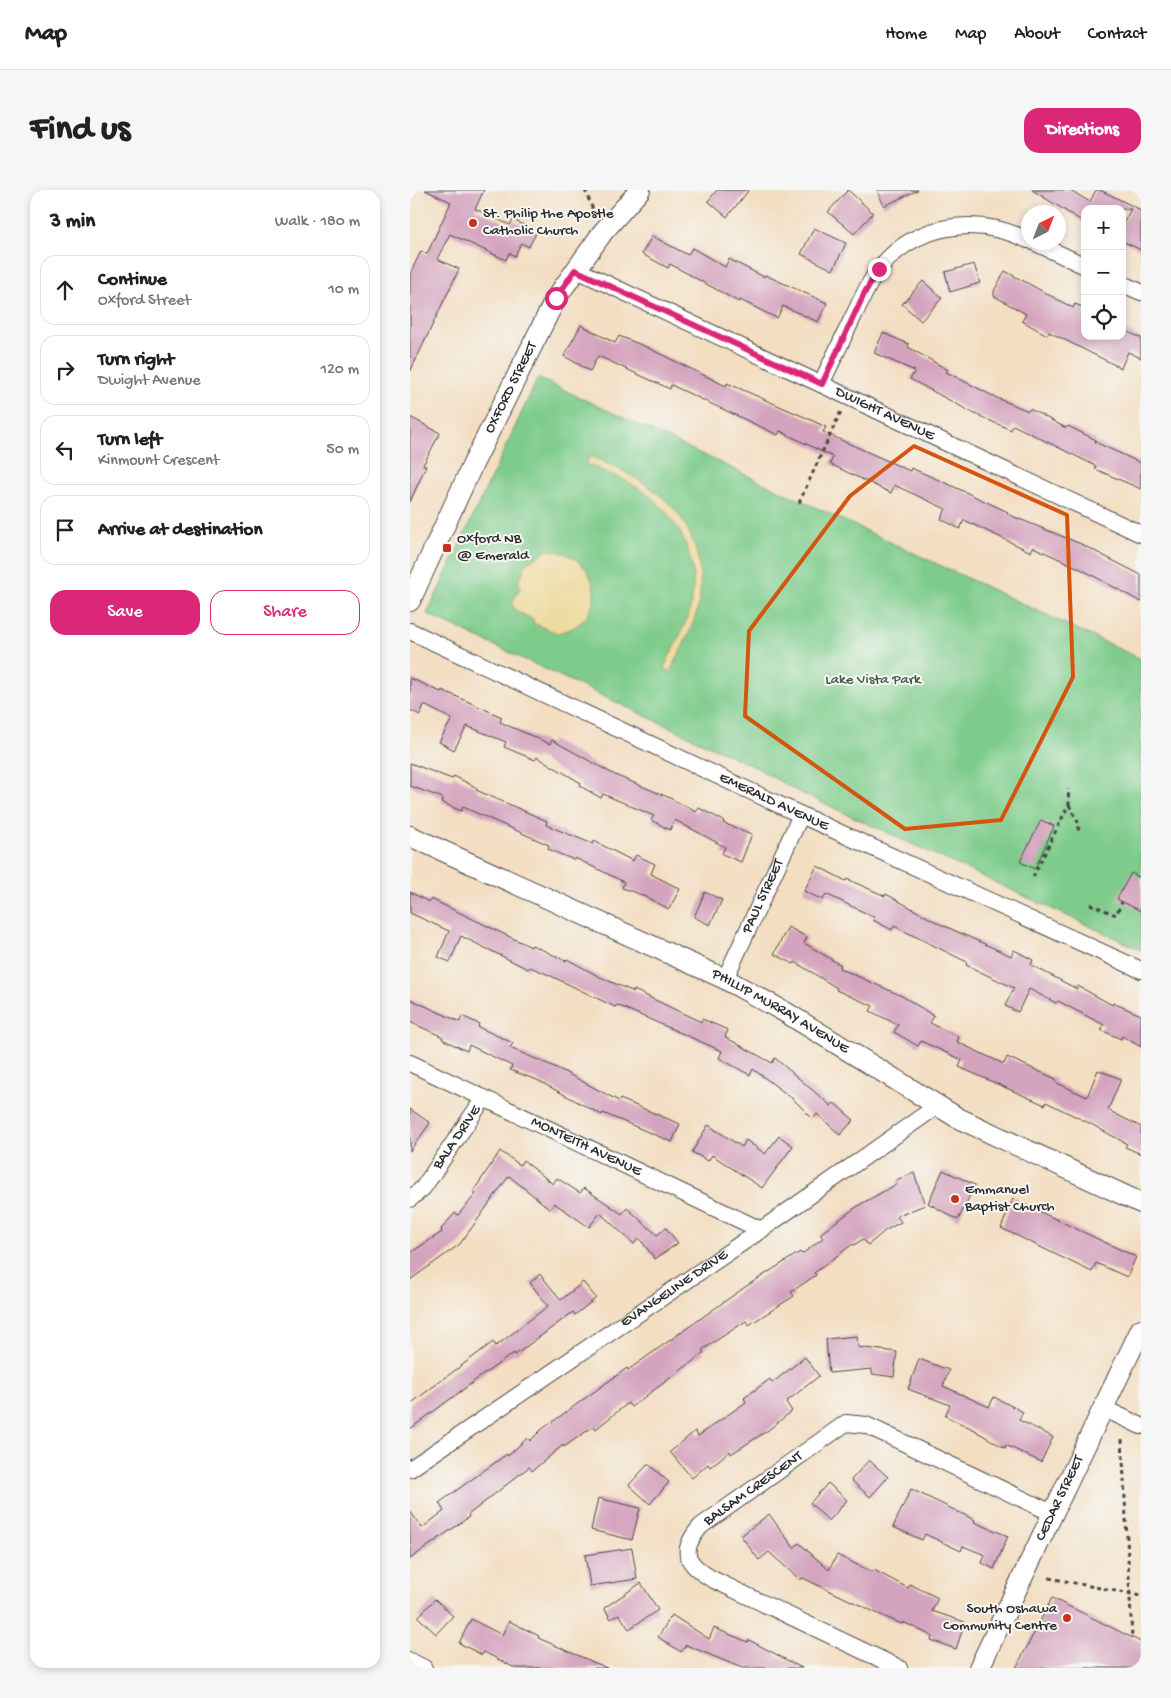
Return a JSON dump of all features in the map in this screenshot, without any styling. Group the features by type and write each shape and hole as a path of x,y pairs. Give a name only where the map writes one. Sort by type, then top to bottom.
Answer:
{"street":[{"name":"OXFORD STREET","path":"410,601 517,373 556,298 602,232 640,190"},
{"path":"822,384 865,292 879,269 895,252 914,239 938,228 987,226 1010,231 1021,236"},
{"path":"1051,250 1081,264"},
{"name":"DWIGHT AVENUE","path":"575,270 1141,534"},
{"path":"1126,286 1141,292"},
{"name":"EMERALD AVENUE","path":"410,631 801,815 1141,970"},
{"name":"PAUL STREET","path":"725,979 801,815"},
{"name":"PHILLIP MURRAY AVENUE","path":"410,836 725,979 785,1012 937,1106 1025,1150 1141,1203"},
{"name":"MONTEITH AVENUE","path":"410,1063 761,1230"},
{"name":"BALA DRIVE","path":"410,1199 423,1188 484,1098"},
{"name":"EVANGELINE DRIVE","path":"410,1470 761,1230 937,1106"},
{"name":"CEDAR STREET","path":"979,1668 1141,1329"},
{"path":"1103,1408 1141,1426"},
{"name":"BALSAM CRESCENT","path":"899,1668 694,1569 687,1554 690,1538 701,1526 846,1423 866,1425 1054,1514"},
{"path":"410,1661 424,1668"}],"path":[{"path":"585,190 602,232"},
{"path":"799,503 848,397"},
{"path":"1068,788 1069,804 1079,824 1078,832"},
{"path":"1033,877 1069,804"},
{"path":"1090,904 1116,915 1122,902"},
{"path":"1122,1439 1132,1638"},
{"path":"1049,1578 1141,1596"}],"highlighted area":[{"path":"914,446 1067,515 1073,677 1001,820 905,829 745,716 749,631 850,496"}],"green space":[{"name":"Lake Vista Park","path":"538,378 1141,659 1141,950 795,790 757,768 427,614"}],"sand":[{"path":"590,456 625,472 657,492 682,519 691,536 699,566 700,595 691,628 670,672 664,668 684,625 692,598 692,565 688,550 682,535 663,509 632,484 613,474 586,464"},
{"path":"548,550 566,554 580,563 589,575 594,588 593,603 587,616 575,626 557,633 533,623 534,620 515,610 512,604 521,585 518,583 527,563"}],"building":[{"path":"425,190 484,190 475,209 510,225 513,220 537,231 529,247 521,243 515,256 509,253 506,260 450,234 437,259 459,269 410,372 410,274 421,251 427,254 451,202"},
{"path":"717,190 749,190 727,217 708,201"},
{"path":"848,190 873,213 854,234 828,212"},
{"path":"877,190 918,190 884,206"},
{"path":"1032,190 1070,190 1090,202 1096,190 1100,190 1139,209 1137,209 1141,211 1141,250 1126,243 1126,218 1131,209 1126,209 1126,205 1081,205 1081,221 1066,211 1066,205 1056,205"},
{"path":"814,228 846,243 833,270 801,254"},
{"path":"652,236 688,255 692,248 725,267 729,259 764,277 765,275 827,303 818,322 783,306 777,318 740,300 739,302 670,264 668,268 642,254"},
{"path":"974,264 980,283 950,292 945,272"},
{"path":"1005,271 1073,308 1075,304 1081,306 1081,340 1126,340 1126,331 1141,338 1141,358 1128,352 1121,368 1049,332 1047,335 1022,321 1026,314 994,296 994,291"},
{"path":"923,281 942,298 921,321 902,304"},
{"path":"581,325 615,343 619,336 644,346 726,386 727,383 826,427 823,432 910,471 911,468 948,484 1008,512 1007,514 1081,544 1141,575 1141,602 1081,569 1033,547 1031,552 964,520 960,529 941,519 946,509 894,485 891,493 830,464 833,457 780,431 778,435 671,385 670,389 598,356 590,371 564,356"},
{"path":"883,333 909,344 908,347 948,370 946,372 997,398 1028,411 1030,409 1066,428 1068,426 1096,440 1095,442 1141,463 1141,489 1095,469 1096,466 1013,425 1011,430 975,414 910,379 915,371 874,353"},
{"path":"410,417 440,433 423,465 426,466 410,502"},
{"path":"410,678 502,717 500,722 550,744 552,740 615,775 670,798 696,812 699,808 724,821 723,823 752,834 741,862 722,854 725,847 675,820 670,830 651,820 654,816 603,794 601,798 580,786 581,783 537,757 535,760 504,747 506,742 467,726 454,750 439,742 452,719 424,705 420,715 410,710"},
{"path":"410,763 452,779 454,776 477,788 476,790 547,821 546,825 593,844 594,841 633,861 636,855 655,864 651,874 680,889 669,909 642,895 622,888 624,882 575,858 574,860 548,849 549,845 463,807 461,811 441,802 443,798 410,786"},
{"path":"1041,820 1054,826 1035,869 1020,862"},
{"path":"817,866 846,881 847,879 885,896 886,894 938,923 1011,956 1014,950 1033,960 1031,965 1077,989 1078,986 1112,1005 1113,1003 1141,1015 1141,1047 1122,1036 1121,1039 1101,1030 1104,1025 1058,1001 1056,1003 1029,989 1018,1012 1005,1006 1014,988 966,965 967,962 894,926 892,930 873,920 874,917 826,894 823,900 804,891"},
{"path":"1131,873 1141,878 1141,911 1117,899"},
{"path":"410,892 429,902 431,899 531,947 532,945 566,961 567,959 600,977 634,992 634,990 701,1022 702,1019 728,1030 725,1037 772,1063 775,1058 831,1106 834,1103 854,1120 840,1135 817,1114 813,1119 793,1099 753,1069 750,1075 719,1058 722,1051 617,1005 615,1007 549,975 530,967 528,969 461,936 450,962 438,957 449,931 410,913"},
{"path":"705,892 722,900 710,925 694,917"},
{"path":"788,927 807,937 804,943 841,965 839,968 902,996 934,1016 930,1023 959,1037 957,1042 1004,1064 1007,1057 1056,1079 1055,1082 1087,1097 1098,1070 1121,1079 1108,1110 1141,1127 1141,1154 1125,1147 1127,1144 1091,1124 1046,1102 1045,1105 959,1067 962,1060 921,1041 918,1046 894,1032 898,1025 870,1011 873,1006 836,990 837,988 795,962 794,964 774,954"},
{"path":"410,999 460,1022 462,1016 479,1024 478,1027 513,1043 510,1048 557,1068 619,1101 620,1099 680,1124 672,1142 603,1113 602,1115 537,1080 510,1070 512,1066 469,1045 467,1051 442,1039 443,1037 410,1022"},
{"path":"410,1109 430,1123 410,1151"},
{"path":"708,1125 742,1147 746,1140 765,1154 779,1136 793,1146 762,1188 712,1155 708,1161 692,1152"},
{"path":"500,1151 520,1165 523,1160 553,1184 557,1178 580,1193 584,1188 622,1214 627,1208 657,1235 666,1228 678,1243 655,1259 639,1238 634,1244 600,1213 589,1227 554,1203 550,1209 509,1176 460,1244 410,1280 410,1253 442,1232 441,1229 455,1213 458,1215 476,1194 473,1192"},
{"name":"Emmanuel Baptist Church","path":"943,1170 975,1185 958,1220 928,1203"},
{"path":"914,1173 925,1205 897,1216 901,1222 886,1230 868,1245 863,1239 853,1244 814,1273 816,1275 791,1292 794,1296 749,1325 746,1321 702,1350 704,1353 631,1407 628,1403 596,1429 594,1426 564,1447 563,1445 532,1471 529,1467 468,1515 469,1517 410,1559 410,1511 422,1528 444,1511 439,1503 507,1454 508,1456 527,1438 530,1441 541,1430 627,1368 628,1370 745,1287 800,1252 802,1254 823,1238 820,1234 861,1204 897,1184 896,1180"},
{"path":"1013,1199 1136,1257 1127,1277 1096,1263 1092,1272 1001,1228"},
{"path":"540,1274 561,1300 583,1282 596,1298 575,1315 573,1312 515,1355 514,1353 484,1374 410,1429 410,1404 493,1342 496,1346 548,1306 530,1283"},
{"path":"857,1336 858,1347 897,1352 894,1377 872,1374 872,1369 829,1373 826,1339"},
{"path":"805,1357 819,1376 786,1402 792,1411 767,1431 731,1454 730,1451 710,1467 708,1464 692,1478 670,1452 695,1431 698,1436 746,1402 744,1398 770,1379 772,1383"},
{"path":"919,1359 949,1370 943,1386 989,1407 994,1397 1023,1412 1019,1420 1053,1437 1041,1462 1006,1445 1005,1448 977,1431 945,1416 950,1405 908,1389"},
{"path":"869,1460 888,1477 870,1497 851,1480"},
{"path":"648,1464 669,1482 650,1504 629,1485"},
{"path":"828,1483 847,1500 829,1521 810,1503"},
{"path":"911,1489 975,1520 974,1522 1008,1536 994,1569 982,1563 985,1555 963,1546 961,1551 925,1534 922,1540 893,1527"},
{"path":"598,1498 640,1508 632,1540 591,1530"},
{"path":"769,1514 794,1548 799,1543 829,1570 837,1555 872,1572 874,1570 908,1588 910,1584 938,1598 932,1611 965,1622 956,1649 931,1640 932,1636 903,1622 902,1624 885,1617 803,1578 800,1580 769,1552 759,1560 741,1536"},
{"path":"632,1548 637,1579 590,1586 585,1555"},
{"path":"641,1583 658,1610 629,1629 619,1614 611,1619 604,1608"},
{"name":"South Oshawa Community Centre","path":"1052,1598 1141,1642 1141,1668 1016,1668"},
{"path":"435,1599 453,1616 436,1634 418,1617"},
{"path":"672,1615 709,1639 714,1628 748,1642 749,1640 802,1668 742,1668 686,1645 681,1652 658,1637"},
{"path":"471,1619 502,1635 509,1621 539,1636 538,1638 607,1668 515,1668 484,1652 482,1655 459,1643"}],"place":[{"name":"St. Philip the Apostle Catholic Church","path":"473,223"},
{"name":"Oxford NB @ Emerald","path":"447,548"},
{"name":"Emmanuel Baptist Church","path":"955,1199"},
{"name":"South Oshawa Community Centre","path":"1067,1618"}],"route":[{"path":"556,298 575,270 822,384 865,292 879,269"}]}
